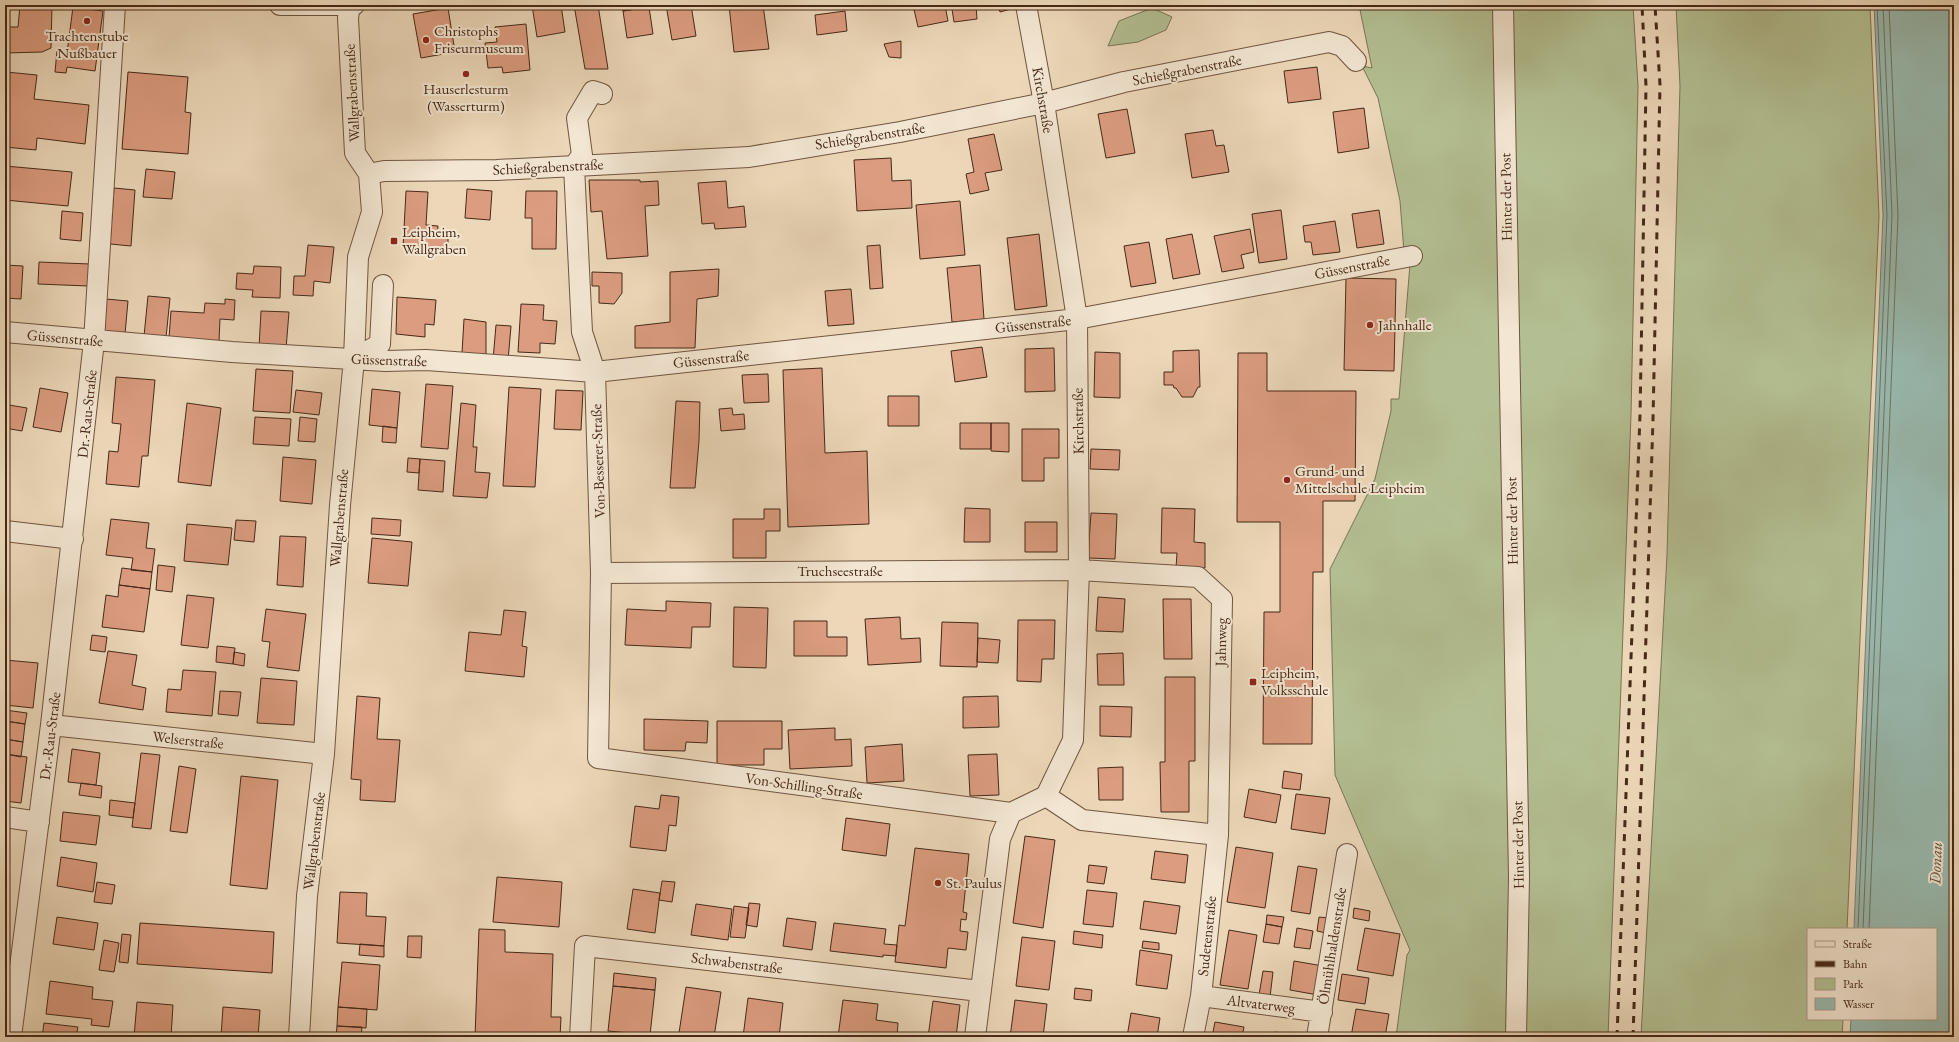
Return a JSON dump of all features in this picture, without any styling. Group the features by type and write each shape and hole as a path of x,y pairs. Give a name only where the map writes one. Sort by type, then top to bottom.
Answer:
{"street":[{"name":"Dr.-Rau-Straße","path":"11,1037 10,1017 52,725 94,341 115,5"},
{"path":"280,5 354,5"},
{"name":"Wallgrabenstraße","path":"299,1037 307,896 324,754 340,505 354,359 358,258 372,212 369,174 354,152 348,18 350,5"},
{"name":"Kirchstraße","path":"1026,5 1044,103 1077,319 1079,570 1073,740 1046,796"},
{"name":"Hinter der Post","path":"1502,5 1519,877 1516,1037"},
{"name":"Schießgrabenstraße","path":"369,174 384,171 497,170 749,157 900,132 1044,103 1124,82 1329,42 1342,46 1356,61"},
{"path":"574,166 582,154 577,118 593,91 602,94"},
{"name":"Von-Besserer-Straße","path":"574,166 582,332 596,372 601,573 598,758"},
{"name":"Güssenstraße","path":"5,332 232,352 354,359 426,360 596,372 1077,319 1412,256"},
{"path":"354,359 380,344 383,285"},
{"path":"5,531 73,539"},
{"name":"Truchseestraße","path":"601,573 1079,570"},
{"name":"Jahnweg","path":"1079,570 1198,577 1222,599 1218,835"},
{"name":"Welserstraße","path":"52,725 324,754"},
{"name":"Von-Schilling-Straße","path":"598,758 1010,813"},
{"path":"975,1037 1000,840 1010,813 1046,796 1082,820 1218,835"},
{"path":"5,817 39,822"},
{"name":"Sudetenstraße","path":"1193,1037 1201,996 1218,835"},
{"name":"Ölmühlhaldenstraße","path":"1318,1037 1347,854"},
{"name":"Schwabenstraße","path":"580,1037 585,946 980,991"},
{"name":"Altvaterweg","path":"1201,996 1322,1012"}],"green space":[{"path":"1359,5 1633,5 1638,86 1631,415 1608,1037 1396,1037 1407,955 1410,950 1335,775 1330,569 1375,479 1391,411 1391,399 1399,399 1410,264 1405,265 1400,201 1378,98 1362,66 1372,68"},
{"path":"1676,5 1870,5 1879,216 1847,928 1807,928 1807,1020 1843,1020 1842,1037 1641,1037 1667,555 1680,86"},
{"path":"1152,8 1172,17 1166,30 1138,42 1108,46 1119,21"}],"water":[{"name":"Donau","path":"1874,5 1954,5 1954,1037 1850,1037 1851,1020 1937,1020 1937,928 1854,928 1883,215"}],"building":[{"path":"20,5 52,5 51,48 42,52 5,53 5,27 18,27"},
{"path":"532,5 561,5 565,32 537,37"},
{"path":"574,5 598,5 608,69 585,69"},
{"path":"622,5 649,5 649,7 623,11"},
{"path":"666,5 691,5 696,36 672,40"},
{"path":"729,5 763,5 769,49 734,52"},
{"path":"913,5 945,5 948,21 918,27"},
{"path":"998,5 1022,5 1022,6 1000,12"},
{"path":"1058,5 1072,5 1059,8"},
{"path":"976,6 977,19 954,22 952,9"},
{"path":"73,7 103,11 95,71 67,67 66,73 55,72 57,51 67,53"},
{"path":"649,7 653,34 627,38 623,11"},
{"path":"448,8 455,52 421,58 413,14"},
{"path":"845,11 847,31 817,35 815,15"},
{"path":"526,24 530,70 503,73 502,67 488,68 485,43 497,42 495,27"},
{"path":"901,41 901,58 889,57 884,44"},
{"path":"1317,67 1321,99 1288,103 1284,71"},
{"path":"6,72 37,75 34,99 89,105 85,144 37,138 36,150 5,147"},
{"path":"128,72 188,77 185,112 191,113 188,154 122,149"},
{"path":"1364,108 1369,148 1338,153 1333,112"},
{"path":"1127,109 1135,153 1106,158 1098,114"},
{"path":"1213,130 1216,146 1224,145 1229,172 1192,178 1185,134"},
{"path":"994,134 1002,170 985,173 989,190 970,194 966,174 974,172 968,139"},
{"path":"891,158 892,181 911,180 912,208 857,211 854,160"},
{"path":"5,166 72,172 68,206 5,200"},
{"path":"146,169 175,172 172,199 143,197"},
{"path":"589,180 640,180 640,182 658,181 659,205 645,206 648,256 607,259 602,211 591,212"},
{"path":"726,181 728,208 744,206 746,227 715,229 714,223 702,224 698,183"},
{"path":"114,188 135,190 131,246 110,244"},
{"path":"467,189 492,191 490,220 465,218"},
{"path":"406,191 428,192 426,225 438,226 437,237 448,238 448,251 403,248"},
{"path":"526,191 557,191 556,249 532,249 532,218 525,218"},
{"path":"960,201 965,255 920,259 916,205"},
{"path":"1281,210 1287,259 1259,263 1252,214"},
{"path":"1379,210 1384,244 1357,248 1352,214"},
{"path":"62,211 83,213 81,241 60,239"},
{"path":"1335,221 1340,252 1313,255 1311,242 1305,242 1303,226"},
{"path":"1250,229 1254,252 1241,255 1244,268 1222,272 1214,236"},
{"path":"1039,234 1047,306 1015,310 1007,238"},
{"path":"1192,234 1200,274 1173,279 1166,239"},
{"path":"1149,242 1156,283 1131,287 1124,246"},
{"path":"308,245 334,247 330,283 314,281 313,296 293,295 294,276 305,276"},
{"path":"880,245 883,288 870,289 867,246"},
{"path":"39,262 90,264 88,286 38,284"},
{"path":"5,265 23,266 21,299 5,298"},
{"path":"980,265 984,319 952,322 947,268"},
{"path":"254,266 281,267 280,298 252,297 253,290 236,289 237,273 253,274"},
{"path":"719,269 718,296 697,299 695,348 635,348 635,326 670,322 670,272"},
{"path":"592,272 622,273 622,293 614,304 599,303 599,286 592,286"},
{"name":"Jahnhalle","path":"1346,278 1396,279 1394,371 1344,370"},
{"path":"851,289 854,324 828,326 825,291"},
{"path":"148,296 170,298 166,338 144,336"},
{"path":"397,297 436,300 434,325 425,324 425,337 396,334"},
{"path":"106,299 128,301 125,334 103,332"},
{"path":"225,299 235,300 234,320 220,319 219,341 169,338 171,311 204,313 205,303 225,304"},
{"path":"521,304 544,305 543,320 557,321 555,344 540,343 540,353 518,352"},
{"path":"261,311 289,312 286,349 259,348"},
{"path":"464,319 486,322 486,354 462,353"},
{"path":"496,325 511,326 508,361 493,360"},
{"path":"982,347 987,377 955,382 951,351"},
{"path":"1054,348 1055,391 1025,392 1025,349"},
{"path":"1199,350 1200,387 1198,387 1193,397 1182,397 1173,385 1164,385 1164,372 1173,372 1173,351"},
{"path":"1095,352 1120,353 1120,398 1094,397"},
{"path":"1238,353 1267,353 1267,391 1356,391 1355,501 1323,501 1323,572 1313,572 1312,744 1263,744 1264,612 1280,612 1280,522 1237,522"},
{"path":"822,368 825,453 867,451 869,524 788,527 783,370"},
{"path":"256,369 293,371 290,413 253,411"},
{"path":"768,374 769,402 744,403 742,375"},
{"path":"116,377 155,380 148,456 142,456 139,487 106,484 109,451 118,452 121,424 112,423"},
{"path":"426,384 453,386 448,449 421,447"},
{"path":"509,387 541,389 535,487 503,486"},
{"path":"40,388 68,393 61,432 33,427"},
{"path":"372,389 400,392 397,428 369,425"},
{"path":"296,390 322,393 319,415 293,412"},
{"path":"556,390 583,391 581,430 554,429"},
{"path":"888,396 919,396 919,426 888,426"},
{"path":"676,401 700,402 699,441 695,488 670,488"},
{"path":"187,403 221,408 211,486 178,482"},
{"path":"461,403 476,405 473,447 477,447 475,472 490,473 487,498 453,496"},
{"path":"9,405 27,408 22,431 5,428"},
{"path":"732,408 733,415 744,414 745,429 721,431 719,409"},
{"path":"255,417 291,419 289,446 253,444"},
{"path":"300,417 317,419 315,442 298,441"},
{"path":"960,423 991,423 991,449 960,449"},
{"path":"991,423 1009,423 1009,452 991,451"},
{"path":"383,426 397,428 396,443 382,442"},
{"path":"1022,429 1059,429 1059,458 1044,458 1044,481 1022,481"},
{"path":"1091,449 1120,450 1119,470 1090,469"},
{"path":"283,457 316,460 312,504 280,501"},
{"path":"408,458 420,459 419,473 407,472"},
{"path":"420,459 445,461 443,492 418,490"},
{"path":"965,508 990,509 990,542 964,542"},
{"path":"1162,508 1195,509 1194,542 1205,543 1205,568 1176,568 1177,553 1161,553"},
{"path":"764,509 780,509 780,531 766,531 766,558 733,558 733,519 764,519"},
{"path":"1091,513 1117,514 1115,559 1088,558"},
{"path":"372,518 401,520 400,536 371,534"},
{"path":"111,519 149,523 146,548 155,549 152,572 131,570 133,558 106,555"},
{"path":"236,520 256,521 254,542 234,540"},
{"path":"1025,522 1057,522 1057,552 1025,552"},
{"path":"187,524 232,528 228,565 184,561"},
{"path":"280,536 306,537 303,587 277,585"},
{"path":"372,538 412,542 408,586 368,583"},
{"path":"158,565 175,567 172,592 156,590"},
{"path":"122,568 152,572 150,589 119,585"},
{"path":"119,585 150,589 144,632 102,627 106,595 118,597"},
{"path":"187,595 214,598 208,648 181,645"},
{"path":"1098,597 1125,599 1123,632 1096,631"},
{"path":"1163,599 1191,599 1192,659 1164,659"},
{"path":"666,601 711,603 710,627 692,627 691,648 625,645 627,609 666,611"},
{"path":"734,607 768,608 766,668 733,667"},
{"path":"266,609 306,614 299,671 267,667 270,642 262,641"},
{"path":"504,610 526,612 522,646 527,647 524,677 465,671 469,632 501,635"},
{"path":"900,617 901,639 920,638 921,662 868,665 865,619"},
{"path":"1018,620 1055,620 1054,659 1042,659 1041,682 1017,681"},
{"path":"794,621 827,621 827,637 847,637 847,656 794,656"},
{"path":"942,622 978,623 977,667 940,666"},
{"path":"92,635 107,637 105,652 90,650"},
{"path":"978,638 1000,640 998,663 977,662"},
{"path":"217,646 235,648 233,664 216,662"},
{"path":"108,651 137,655 132,685 146,688 143,710 99,703"},
{"path":"234,652 245,654 244,666 233,664"},
{"path":"1123,653 1124,685 1098,685 1097,654"},
{"path":"5,660 38,663 33,708 5,705"},
{"path":"183,670 216,672 212,716 166,712 168,689 181,690"},
{"path":"1165,677 1195,677 1195,761 1189,761 1189,812 1161,812 1160,762 1165,762"},
{"path":"261,678 297,681 294,725 257,723"},
{"path":"220,691 241,692 238,716 218,714"},
{"path":"357,696 380,698 377,739 400,740 395,802 360,800 361,780 351,779"},
{"path":"998,696 999,727 963,728 963,697"},
{"path":"1100,706 1132,707 1131,737 1100,736"},
{"path":"5,710 27,713 25,724 5,721"},
{"path":"644,719 708,721 707,743 686,742 685,751 644,750"},
{"path":"5,721 25,724 23,742 5,739"},
{"path":"717,721 782,721 782,749 764,749 764,765 717,765"},
{"path":"835,728 835,740 851,739 852,766 790,769 788,730"},
{"path":"5,739 23,742 21,757 5,754"},
{"path":"902,744 904,781 867,783 865,747"},
{"path":"72,749 100,753 96,785 68,782"},
{"path":"141,753 160,755 151,829 132,827"},
{"path":"5,754 27,757 21,803 5,801"},
{"path":"997,754 999,795 970,796 968,755"},
{"path":"179,766 196,769 187,833 170,831"},
{"path":"1123,767 1123,800 1099,800 1098,768"},
{"path":"1284,771 1302,774 1300,790 1282,788"},
{"path":"241,776 278,780 267,889 230,885"},
{"path":"81,783 102,786 101,798 79,795"},
{"path":"1249,789 1281,795 1276,823 1244,817"},
{"path":"1296,794 1330,798 1325,834 1291,829"},
{"path":"661,795 679,797 676,826 669,825 666,851 630,847 635,806 659,809"},
{"path":"110,800 135,803 133,818 109,815"},
{"path":"63,812 100,816 96,845 60,841"},
{"path":"846,818 890,824 886,856 842,850"},
{"path":"1025,836 1055,840 1043,928 1013,923"},
{"path":"1236,847 1273,853 1265,908 1227,902"},
{"name":"St. Paulus","path":"915,848 969,854 963,912 967,913 966,920 961,919 960,931 968,932 966,950 948,948 946,968 895,962 899,925 905,926"},
{"path":"1155,851 1188,855 1185,883 1151,879"},
{"path":"61,857 97,863 93,892 57,886"},
{"path":"1089,865 1107,867 1104,884 1087,882"},
{"path":"1298,866 1317,869 1310,914 1291,911"},
{"path":"497,877 562,882 559,927 493,922"},
{"path":"662,881 675,882 672,902 659,900"},
{"path":"97,882 115,885 112,904 94,902"},
{"path":"633,889 660,893 655,933 627,929"},
{"path":"1087,890 1117,893 1113,927 1083,924"},
{"path":"340,892 367,893 366,916 386,917 384,946 337,943"},
{"path":"1144,901 1180,906 1176,934 1140,929"},
{"path":"749,903 760,904 757,927 746,925"},
{"path":"696,904 732,909 728,940 691,935"},
{"path":"734,906 749,908 745,938 730,937"},
{"path":"1354,908 1370,911 1369,921 1353,918"},
{"path":"1267,915 1284,917 1282,927 1266,924"},
{"path":"57,917 98,923 94,950 53,944"},
{"path":"1319,917 1328,918 1326,933 1317,931"},
{"path":"787,918 816,922 812,950 783,946"},
{"path":"140,923 274,932 272,973 137,964"},
{"path":"834,923 886,929 884,944 897,945 896,956 883,955 883,957 830,951"},
{"path":"1266,924 1282,927 1279,944 1263,942"},
{"path":"1297,928 1313,931 1310,949 1294,947"},
{"path":"1365,928 1400,934 1393,976 1357,970"},
{"path":"479,929 505,930 505,952 553,954 551,1017 561,1017 560,1037 475,1037"},
{"path":"1229,930 1257,935 1248,989 1220,985"},
{"path":"1074,931 1103,935 1102,948 1073,944"},
{"path":"122,934 131,935 128,963 119,962"},
{"path":"408,936 422,936 421,958 407,957"},
{"path":"1022,937 1055,941 1049,990 1016,986"},
{"path":"104,940 119,943 114,972 99,970"},
{"path":"1143,941 1159,943 1159,950 1142,948"},
{"path":"360,944 384,946 384,957 359,955"},
{"path":"1140,950 1172,955 1167,989 1136,985"},
{"path":"1294,961 1323,966 1318,995 1290,990"},
{"path":"342,962 380,965 377,1010 338,1007"},
{"path":"1263,971 1273,972 1270,997 1259,995"},
{"path":"614,973 656,978 655,990 613,986"},
{"path":"1342,974 1369,978 1365,1004 1338,1000"},
{"path":"50,981 93,987 92,999 113,1001 109,1027 91,1025 92,1019 46,1014"},
{"path":"613,986 655,990 650,1035 608,1031"},
{"path":"686,987 721,992 714,1037 679,1033"},
{"path":"1075,988 1092,990 1091,1001 1074,999"},
{"path":"748,998 783,1003 779,1037 743,1037"},
{"path":"843,1000 878,1004 876,1020 898,1023 897,1037 838,1037"},
{"path":"1015,1000 1047,1004 1043,1037 1010,1037"},
{"path":"933,1001 960,1005 956,1037 928,1037"},
{"path":"137,1002 173,1005 171,1037 134,1037"},
{"path":"223,1007 260,1010 258,1037 221,1037"},
{"path":"338,1007 367,1009 366,1028 337,1026"},
{"path":"1356,1009 1389,1014 1385,1037 1351,1037"},
{"path":"1131,1013 1160,1018 1157,1037 1127,1037"},
{"path":"1215,1022 1244,1027 1242,1037 1212,1037"},
{"path":"44,1023 78,1027 76,1037 42,1037"},
{"path":"337,1026 362,1027 361,1037 336,1037"},
{"path":"1275,1032 1305,1037 1274,1037"},
{"path":"717,1033 731,1035 731,1037 717,1037"}],"railway":[{"path":"1617,1037 1640,415 1646,86 1642,5"},
{"path":"1633,1037 1653,420 1660,85 1655,5"}],"place":[{"name":"Trachtenstube Nußbauer","path":"87,21"},
{"name":"Christophs Friseurmuseum","path":"426,40"},
{"name":"Hauserlesturm (Wasserturm)","path":"466,74"},
{"name":"Leipheim, Wallgraben","path":"394,241"},
{"name":"Jahnhalle","path":"1370,325"},
{"name":"Grund- und Mittelschule Leipheim","path":"1287,480"},
{"name":"Leipheim, Volksschule","path":"1253,682"},
{"name":"St. Paulus","path":"938,883"}]}
